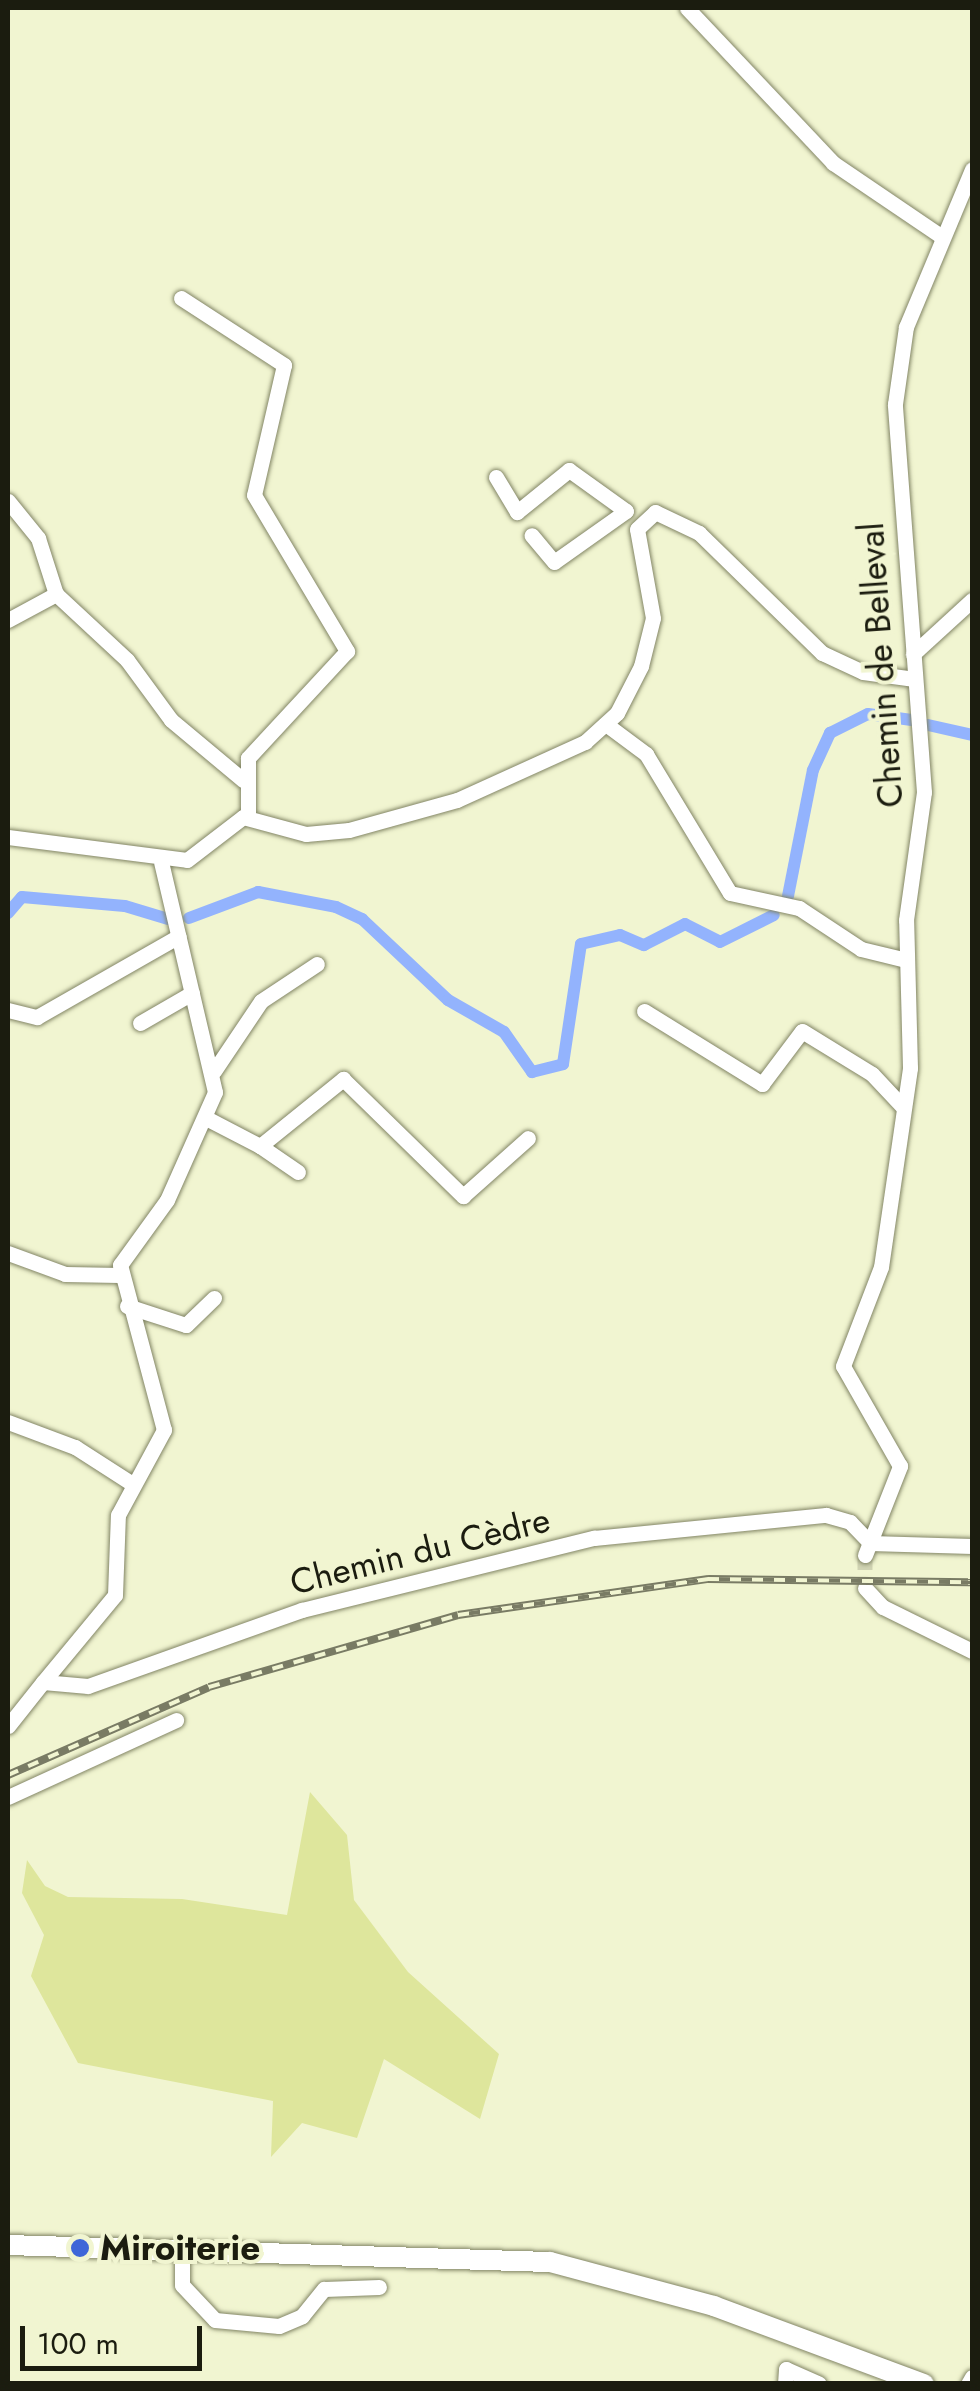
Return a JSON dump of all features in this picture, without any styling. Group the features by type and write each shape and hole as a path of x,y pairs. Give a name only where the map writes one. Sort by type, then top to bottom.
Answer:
{"main road":[{"path":"8,2246 586,2268 924,2384"}],"street":[{"path":"687,8 833,162 940,236"},
{"name":"Chemin de Belleval","path":"867,1549 900,1466 843,1366 881,1267 912,1044 906,960 924,792 894,404 906,327 940,236 972,169"},
{"path":"181,298 284,365 254,495 347,651 248,758 243,780 248,817"},
{"path":"496,477 517,512 567,470 626,512 554,562 532,536"},
{"path":"8,501 38,538 56,594 127,660 171,720 243,780"},
{"path":"248,817 320,835 425,812 607,725 650,635 636,529 655,512 699,533 822,653 863,672 915,679"},
{"path":"8,620 56,594"},
{"path":"913,654 972,600"},
{"path":"607,725 646,754 730,893 798,908 860,949 906,960"},
{"path":"8,837 160,862 199,856 248,817"},
{"path":"160,862 214,1072"},
{"path":"8,1010 37,1017 179,936"},
{"path":"8,1726 115,1595 118,1515 130,1483 164,1430 119,1276 206,1118 214,1072 261,1001 317,964"},
{"path":"140,1022 192,993"},
{"path":"644,1011 762,1084 802,1031 872,1074 903,1107"},
{"path":"260,1146 338,1079 458,1196 528,1138"},
{"path":"206,1118 260,1146 298,1172"},
{"path":"8,1253 65,1274 119,1276"},
{"path":"127,1306 186,1326 214,1298"},
{"path":"8,1422 74,1447 130,1483"},
{"name":"Chemin du Cèdre","path":"44,1682 88,1686 302,1610 594,1538 826,1516 850,1522 867,1549"},
{"path":"867,1549 972,1546"},
{"path":"866,1588 884,1607 972,1652"},
{"path":"8,1797 176,1720"},
{"path":"182,2250 182,2285 215,2320 279,2326 302,2316 324,2290 379,2288"},
{"path":"786,2384 786,2369 801,2380 820,2384"},
{"path":"968,2384 972,2377"}],"green space":[{"path":"310,1792 347,1835 354,1900 408,1972 499,2054 480,2119 384,2059 357,2138 302,2123 271,2157 273,2101 78,2063 31,1976 44,1935 22,1893 27,1860 45,1886 68,1897 182,1899 287,1915"}],"waterway":[{"path":"788,896 813,770 830,733 868,714 912,720"},
{"path":"928,725 972,735"},
{"path":"189,918 258,892 336,907 362,919 448,1000 504,1032 532,1072 563,1064 581,944 620,935 644,945 685,924 720,942 774,915"},
{"path":"8,913 22,897 125,906 168,919"}],"tunnel":[{"path":"865,1555 865,1588"}],"railway":[{"path":"8,1775 209,1687 458,1615 708,1579 972,1582"}],"place":[{"name":"Miroiterie","path":"80,2248"}]}
